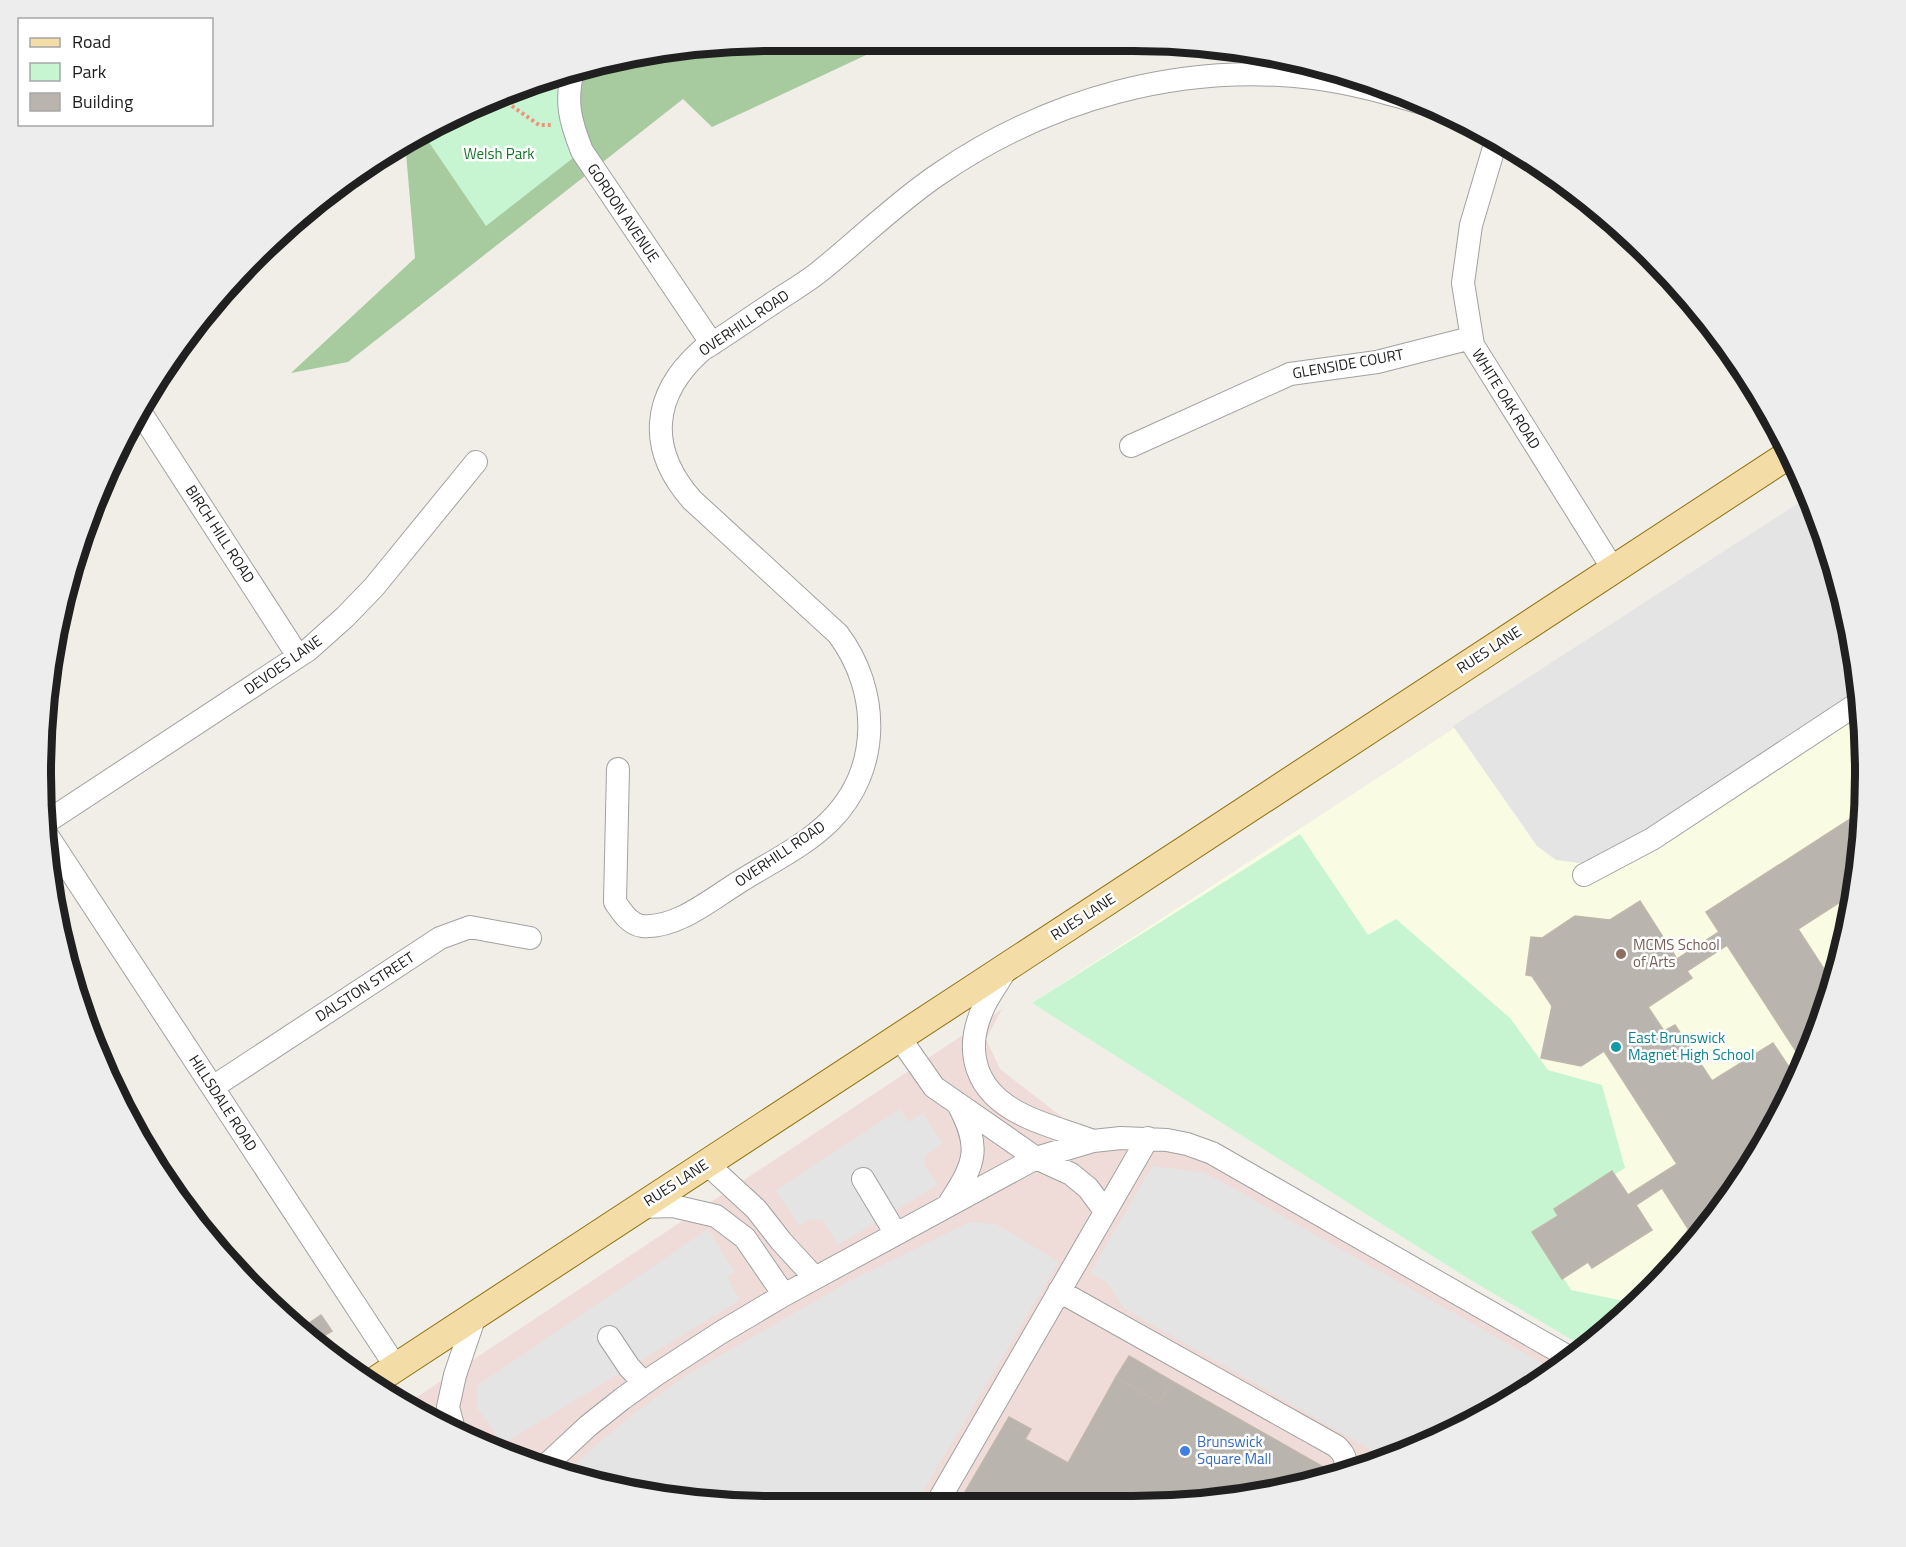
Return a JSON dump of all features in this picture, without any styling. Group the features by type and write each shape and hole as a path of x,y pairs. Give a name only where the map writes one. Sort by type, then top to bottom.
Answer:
{"main road":[{"name":"RUES LANE","path":"386,1374 1782,459"}],"street":[{"name":"OVERHILL ROAD","path":"618,769 615,902 627,918 639,926 659,926 684,916 806,840 829,822 848,799 861,772 868,744 870,715 865,686 847,646 838,634 692,500 679,485 669,468 663,448 661,428 666,398 675,380 687,364 712,344 818,273 938,174 985,144 1036,119 1089,99 1144,85 1200,77 1300,71"},
{"name":"GORDON AVENUE","path":"570,81 568,108 571,125 582,151 712,344"},
{"name":"WHITE OAK ROAD","path":"1494,148 1471,225 1463,283 1471,338 1473,345 1613,569"},
{"name":"GLENSIDE COURT","path":"1131,446 1290,374 1377,362 1471,338"},
{"name":"BIRCH HILL ROAD","path":"145,419 298,656"},
{"name":"DEVOES LANE","path":"53,817 298,656 345,617 374,587 476,462"},
{"path":"1584,875 1652,839 1851,708"},
{"name":"HILLSDALE ROAD","path":"55,846 213,1087 386,1374"},
{"name":"DALSTON STREET","path":"213,1087 440,938 470,927 530,938"},
{"path":"1008,966 985,1005 976,1029 973,1054 981,1080 999,1099 1022,1115 1093,1141"},
{"path":"899,1037 934,1087 1036,1158 1071,1174 1088,1188 1106,1211"},
{"path":"947,1206 968,1175 974,1153 969,1126 957,1102"},
{"path":"941,1496 1148,1138"},
{"path":"551,1461 588,1426 644,1383 784,1295 1036,1158 1093,1141 1148,1138 1187,1144 1212,1154 1563,1354"},
{"path":"706,1163 756,1209 815,1278"},
{"path":"863,1179 896,1234"},
{"path":"640,1207 673,1206 716,1216 745,1238 784,1295"},
{"path":"1059,1290 1336,1446 1344,1454 1346,1463"},
{"path":"451,1420 448,1407 454,1375 475,1316"},
{"path":"609,1337 629,1367 644,1383"}],"path":[{"path":"507,102 539,125 571,125"}],"shaded area":[{"path":"1802,501 1817,541 1841,633 1849,679 1853,721 1659,847 1586,864 1556,860 1537,846 1453,726"},
{"path":"1802,502 1817,541 1841,633 1849,679 1853,726 1855,774 1849,868 1830,960 1817,1006 1800,1050 1758,1135 1733,1175 1676,1250 1609,1317 1589,1334 1032,1003"},
{"path":"1002,1009 986,1039 1000,1069 1093,1141 1167,1140 1562,1354 1494,1399 1409,1441 1365,1458 1273,1482 1227,1490 1133,1496 774,1496 679,1490 633,1482 541,1458 497,1441 413,1400"},
{"path":"900,1109 908,1122 923,1113 943,1143 926,1155 924,1164 938,1185 838,1245 824,1221 809,1219 799,1226 776,1190"},
{"path":"1152,1166 1202,1172 1546,1365 1494,1399 1452,1421 1377,1453 1124,1308 1107,1282 1090,1273"},
{"path":"970,1222 996,1224 1059,1262 920,1496 726,1494 679,1490 633,1482 573,1467 636,1412 685,1376 850,1281"},
{"path":"708,1229 735,1272 727,1277 740,1300 504,1444 477,1408 478,1385"}],"green space":[{"path":"774,51 875,51 712,127 683,99 348,362 291,373 415,258 406,152 497,106 541,89 587,76 679,57"},
{"name":"Welsh Park","path":"574,80 582,151 486,226 427,140 497,106 541,89"},
{"path":"1300,834 1368,935 1396,919 1510,1018 1548,1070 1602,1085 1625,1168 1556,1210 1559,1216 1536,1233 1571,1290 1625,1301 1577,1343 1469,1279 1032,1003"}],"building":[{"name":"East Brunswick Magnet High School","path":"1853,817 1843,900 1798,929 1826,973 1817,1006 1798,1054 1727,945 1687,971 1692,978 1648,1007 1664,1031 1675,1025 1712,1081 1773,1043 1791,1070 1776,1100 1771,1103 1773,1106 1758,1135 1733,1175 1690,1232 1662,1188 1636,1205 1652,1230 1592,1268 1588,1262 1562,1279 1532,1232 1558,1216 1554,1209 1612,1171 1628,1195 1677,1164 1604,1051 1581,1066 1541,1058 1552,1006 1532,976 1526,975 1531,937 1542,938 1575,916 1610,920 1640,901 1677,959 1719,932 1706,912"},
{"path":"321,1315 332,1331 322,1337 306,1325"},
{"path":"1129,1356 1172,1381 1159,1403 1116,1377"},
{"name":"Brunswick Square Mall","path":"1116,1377 1159,1403 1172,1381 1325,1468 1273,1482 1227,1490 1180,1494 972,1496 965,1492 1009,1417 1031,1429 1025,1439 1068,1463"}],"place":[{"name":"MCMS School of Arts","path":"1621,954"},
{"name":"East Brunswick Magnet High School","path":"1616,1047"},
{"name":"Brunswick Square Mall","path":"1185,1451"}]}
